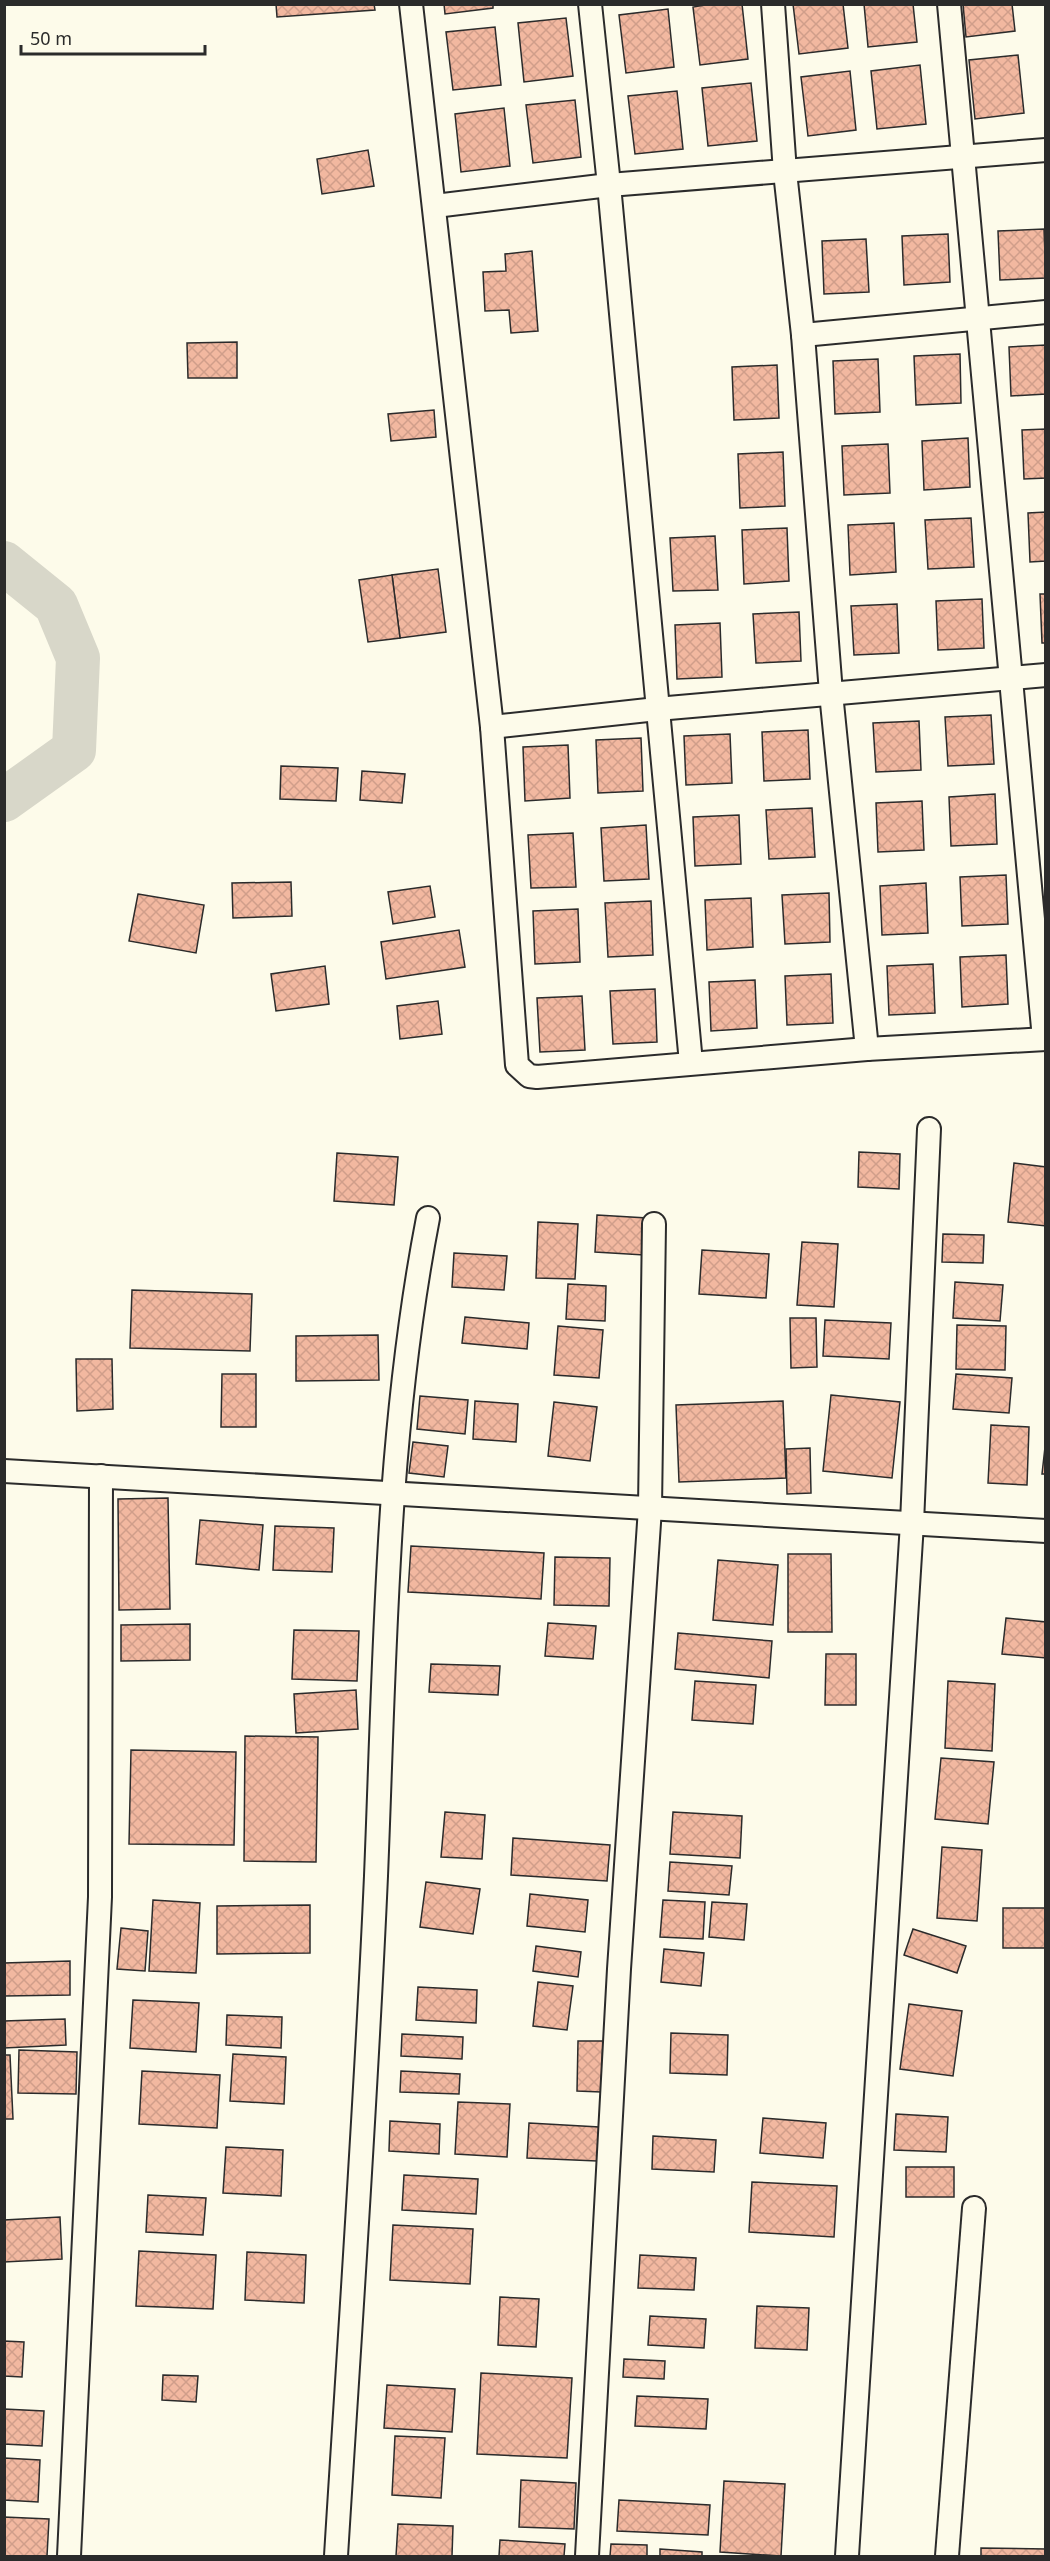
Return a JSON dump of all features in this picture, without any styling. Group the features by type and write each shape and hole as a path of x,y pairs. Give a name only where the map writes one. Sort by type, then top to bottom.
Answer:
{"street":[{"path":"411,4 492,727 517,1065 529,1076 537,1077 867,1049 1045,1039 1009,678 948,4"},
{"path":"590,4 691,1063"},
{"path":"773,4 785,172 803,335 831,693 867,1049"},
{"path":"435,206 609,185 1046,150"},
{"path":"803,335 1046,312"},
{"path":"492,727 657,709 1046,675"},
{"path":"847,2556 912,1522 929,1129"},
{"path":"336,2556 369,2035 392,1495 406,1346 428,1218"},
{"path":"587,2556 617,2005 650,1508 654,1224"},
{"path":"4,1471 1046,1531"},
{"path":"69,2556 100,1897 101,1476"},
{"path":"947,2556 974,2208"}],"building":[{"path":"276,4 374,4 375,10 277,17"},
{"path":"444,4 493,4 493,8 445,14"},
{"path":"711,4 742,4 748,59 700,65 693,7"},
{"path":"793,4 843,4 848,48 799,54"},
{"path":"864,4 913,4 917,42 868,47"},
{"path":"963,4 1012,4 1015,31 966,37"},
{"path":"668,9 674,67 626,73 619,15"},
{"path":"566,18 573,76 524,82 518,23"},
{"path":"495,27 501,85 453,90 446,32"},
{"path":"1018,55 1024,113 975,119 969,60"},
{"path":"920,65 926,124 877,129 871,71"},
{"path":"850,71 856,130 808,136 801,77"},
{"path":"751,83 757,141 708,146 702,88"},
{"path":"677,91 683,149 635,154 628,96"},
{"path":"575,100 581,157 533,163 526,105"},
{"path":"504,108 510,166 461,172 455,114"},
{"path":"368,150 374,186 322,194 317,159"},
{"path":"1044,229 1046,278 1000,280 998,231"},
{"path":"948,234 950,282 904,285 902,236"},
{"path":"866,239 869,292 824,294 822,241"},
{"path":"532,251 538,331 511,333 509,310 485,311 483,272 506,271 505,254"},
{"path":"237,342 237,378 188,378 187,343"},
{"path":"1046,345 1046,394 1011,396 1009,347"},
{"path":"960,354 961,403 916,405 914,356"},
{"path":"878,359 880,412 835,414 833,361"},
{"path":"777,365 779,418 734,420 732,367"},
{"path":"434,410 436,437 391,441 388,414"},
{"path":"1046,429 1046,478 1024,479 1022,430"},
{"path":"968,438 970,487 924,490 922,441"},
{"path":"888,444 890,493 844,495 842,446"},
{"path":"783,452 785,506 740,508 738,454"},
{"path":"1046,512 1046,561 1030,562 1028,513"},
{"path":"971,518 974,567 928,569 925,520"},
{"path":"894,523 896,572 850,575 848,525"},
{"path":"787,528 789,581 744,584 742,530"},
{"path":"715,536 718,590 673,591 670,538"},
{"path":"438,569 446,632 400,638 392,575"},
{"path":"392,575 400,638 368,642 359,580"},
{"path":"1040,594 1046,594 1046,643 1042,643"},
{"path":"982,599 984,648 938,650 936,601"},
{"path":"897,604 899,653 854,655 851,606"},
{"path":"799,612 801,661 756,663 753,614"},
{"path":"720,623 722,677 677,679 675,625"},
{"path":"991,715 994,764 948,766 945,717"},
{"path":"919,721 921,770 876,772 873,723"},
{"path":"808,730 810,779 764,781 762,732"},
{"path":"730,734 732,783 686,785 684,736"},
{"path":"641,738 643,791 598,793 596,740"},
{"path":"568,745 570,798 525,801 523,747"},
{"path":"281,766 338,768 336,801 280,799"},
{"path":"362,771 405,774 402,803 360,800"},
{"path":"995,794 997,844 951,846 949,797"},
{"path":"922,801 924,850 878,852 876,803"},
{"path":"812,808 815,857 769,859 766,810"},
{"path":"739,815 741,864 695,866 693,817"},
{"path":"646,825 649,879 604,881 601,828"},
{"path":"573,833 576,887 531,888 528,835"},
{"path":"1006,875 1008,924 962,926 960,877"},
{"path":"291,882 292,916 233,918 232,883"},
{"path":"926,883 928,933 882,935 880,886"},
{"path":"430,886 435,917 393,924 388,892"},
{"path":"829,893 830,942 785,944 782,895"},
{"path":"138,894 204,905 196,953 129,941"},
{"path":"751,898 753,947 707,950 705,900"},
{"path":"651,901 653,955 608,957 605,903"},
{"path":"578,909 580,962 535,964 533,911"},
{"path":"459,930 465,967 386,979 381,942"},
{"path":"1006,955 1008,1004 962,1007 960,957"},
{"path":"933,964 935,1013 889,1015 887,966"},
{"path":"325,966 329,1004 276,1011 271,974"},
{"path":"831,974 833,1023 787,1025 785,976"},
{"path":"755,980 757,1028 711,1031 709,982"},
{"path":"655,989 657,1042 613,1044 610,991"},
{"path":"582,996 585,1050 540,1052 537,998"},
{"path":"438,1001 442,1034 400,1039 397,1006"},
{"path":"859,1152 900,1154 899,1189 858,1187"},
{"path":"337,1153 398,1157 394,1205 334,1201"},
{"path":"1014,1163 1046,1167 1046,1226 1008,1222"},
{"path":"597,1215 647,1218 644,1255 595,1252"},
{"path":"538,1222 578,1224 575,1279 536,1278"},
{"path":"943,1234 984,1235 983,1263 942,1262"},
{"path":"802,1242 838,1244 834,1307 797,1305"},
{"path":"702,1250 769,1254 766,1298 699,1294"},
{"path":"454,1253 507,1256 504,1290 452,1287"},
{"path":"955,1282 1003,1285 1000,1321 953,1318"},
{"path":"568,1284 606,1286 605,1321 566,1319"},
{"path":"132,1290 252,1294 250,1351 130,1348"},
{"path":"465,1317 529,1323 527,1349 462,1343"},
{"path":"790,1318 816,1318 817,1367 791,1368"},
{"path":"825,1320 891,1323 889,1359 823,1356"},
{"path":"957,1325 1006,1326 1005,1370 956,1369"},
{"path":"558,1326 603,1330 599,1378 554,1375"},
{"path":"378,1335 379,1380 296,1381 296,1336"},
{"path":"76,1359 112,1359 113,1409 77,1411"},
{"path":"222,1374 256,1374 256,1427 221,1427"},
{"path":"956,1374 1012,1378 1009,1413 953,1409"},
{"path":"831,1395 900,1402 892,1478 823,1471"},
{"path":"420,1396 468,1400 465,1434 417,1429"},
{"path":"475,1401 518,1404 516,1442 473,1439"},
{"path":"783,1401 786,1478 679,1482 676,1405"},
{"path":"554,1402 597,1407 590,1461 548,1456"},
{"path":"991,1425 1029,1427 1027,1485 988,1483"},
{"path":"1046,1438 1046,1474 1042,1474"},
{"path":"413,1442 448,1446 444,1477 409,1473"},
{"path":"810,1448 811,1493 787,1494 786,1449"},
{"path":"168,1498 170,1609 119,1610 118,1499"},
{"path":"200,1520 263,1525 259,1570 196,1564"},
{"path":"275,1526 334,1528 332,1572 273,1570"},
{"path":"411,1546 544,1553 541,1599 408,1592"},
{"path":"788,1554 831,1554 832,1632 788,1632"},
{"path":"555,1557 610,1558 609,1606 554,1605"},
{"path":"718,1560 778,1565 773,1625 713,1620"},
{"path":"1006,1618 1046,1622 1046,1658 1002,1654"},
{"path":"548,1623 596,1626 593,1659 545,1656"},
{"path":"190,1624 190,1660 121,1661 121,1625"},
{"path":"294,1630 359,1631 357,1681 292,1679"},
{"path":"678,1633 772,1641 769,1678 675,1669"},
{"path":"826,1654 856,1654 856,1705 825,1705"},
{"path":"431,1664 500,1666 498,1695 429,1692"},
{"path":"695,1681 756,1685 753,1724 692,1720"},
{"path":"948,1681 995,1684 992,1751 945,1748"},
{"path":"356,1690 358,1729 296,1733 294,1694"},
{"path":"245,1736 318,1737 316,1862 244,1861"},
{"path":"131,1750 236,1752 234,1845 129,1844"},
{"path":"941,1758 994,1762 988,1824 935,1819"},
{"path":"445,1812 485,1815 482,1859 441,1857"},
{"path":"673,1812 742,1816 740,1858 670,1854"},
{"path":"513,1838 610,1845 607,1881 511,1875"},
{"path":"942,1847 982,1850 977,1921 937,1918"},
{"path":"670,1862 732,1866 729,1895 668,1891"},
{"path":"426,1882 480,1889 473,1934 420,1927"},
{"path":"530,1894 588,1900 585,1932 527,1926"},
{"path":"153,1900 200,1903 196,1973 149,1971"},
{"path":"663,1900 705,1902 703,1939 660,1937"},
{"path":"712,1902 747,1904 744,1940 709,1937"},
{"path":"310,1905 310,1953 217,1954 217,1906"},
{"path":"1003,1908 1046,1908 1046,1948 1003,1948"},
{"path":"121,1928 148,1931 145,1971 117,1969"},
{"path":"913,1929 966,1946 957,1973 904,1955"},
{"path":"536,1946 581,1952 578,1977 533,1971"},
{"path":"664,1949 704,1953 701,1986 661,1982"},
{"path":"70,1961 70,1995 4,1996 4,1963"},
{"path":"538,1982 573,1986 567,2030 533,2026"},
{"path":"418,1987 477,1990 476,2023 416,2020"},
{"path":"133,2000 199,2003 196,2052 130,2048"},
{"path":"909,2004 962,2011 953,2076 900,2069"},
{"path":"227,2015 282,2017 281,2048 226,2045"},
{"path":"65,2019 66,2045 4,2048 4,2021"},
{"path":"671,2033 728,2035 727,2075 670,2073"},
{"path":"402,2034 463,2037 462,2059 401,2056"},
{"path":"578,2041 603,2041 601,2092 577,2091"},
{"path":"19,2050 77,2052 76,2094 18,2093"},
{"path":"233,2054 286,2057 284,2104 230,2101"},
{"path":"4,2055 10,2055 13,2119 4,2119"},
{"path":"142,2071 220,2075 217,2128 139,2124"},
{"path":"401,2071 460,2074 459,2094 400,2092"},
{"path":"458,2102 510,2104 507,2157 455,2154"},
{"path":"896,2114 948,2117 946,2152 894,2150"},
{"path":"763,2118 826,2123 823,2158 760,2153"},
{"path":"390,2121 440,2124 439,2154 389,2151"},
{"path":"529,2123 599,2127 597,2161 527,2158"},
{"path":"653,2136 716,2140 714,2172 652,2169"},
{"path":"226,2147 283,2150 281,2196 223,2193"},
{"path":"906,2167 954,2167 954,2197 906,2197"},
{"path":"404,2175 478,2179 476,2214 402,2210"},
{"path":"752,2182 837,2186 834,2237 749,2232"},
{"path":"148,2195 206,2198 203,2235 146,2232"},
{"path":"60,2217 62,2259 4,2262 4,2220"},
{"path":"393,2225 473,2229 470,2284 390,2280"},
{"path":"139,2251 216,2255 213,2309 136,2306"},
{"path":"247,2252 306,2255 304,2303 245,2300"},
{"path":"640,2255 696,2258 694,2290 638,2288"},
{"path":"500,2297 539,2299 536,2347 498,2345"},
{"path":"757,2306 809,2308 807,2350 755,2348"},
{"path":"650,2316 706,2319 704,2348 648,2345"},
{"path":"4,2341 24,2342 22,2377 4,2376"},
{"path":"624,2359 665,2361 664,2379 623,2377"},
{"path":"481,2373 572,2378 567,2458 477,2454"},
{"path":"163,2375 198,2376 196,2402 162,2400"},
{"path":"387,2385 455,2389 452,2432 384,2428"},
{"path":"637,2396 708,2399 706,2429 635,2426"},
{"path":"4,2409 44,2411 42,2446 4,2444"},
{"path":"395,2436 445,2438 441,2498 392,2495"},
{"path":"4,2458 40,2460 38,2502 4,2500"},
{"path":"521,2480 576,2483 574,2529 519,2527"},
{"path":"724,2481 785,2484 781,2556 720,2552"},
{"path":"619,2500 710,2505 708,2535 617,2531"},
{"path":"4,2517 49,2519 47,2556 4,2556"},
{"path":"398,2524 453,2526 452,2556 396,2556"},
{"path":"500,2540 565,2544 564,2556 499,2556"},
{"path":"611,2544 647,2545 647,2556 610,2556"},
{"path":"981,2548 1046,2549 1046,2556 981,2556"},
{"path":"660,2549 702,2552 702,2556 660,2556"}],"waterway":[{"path":"4,563 56,605 78,658 74,750 4,800"}]}
